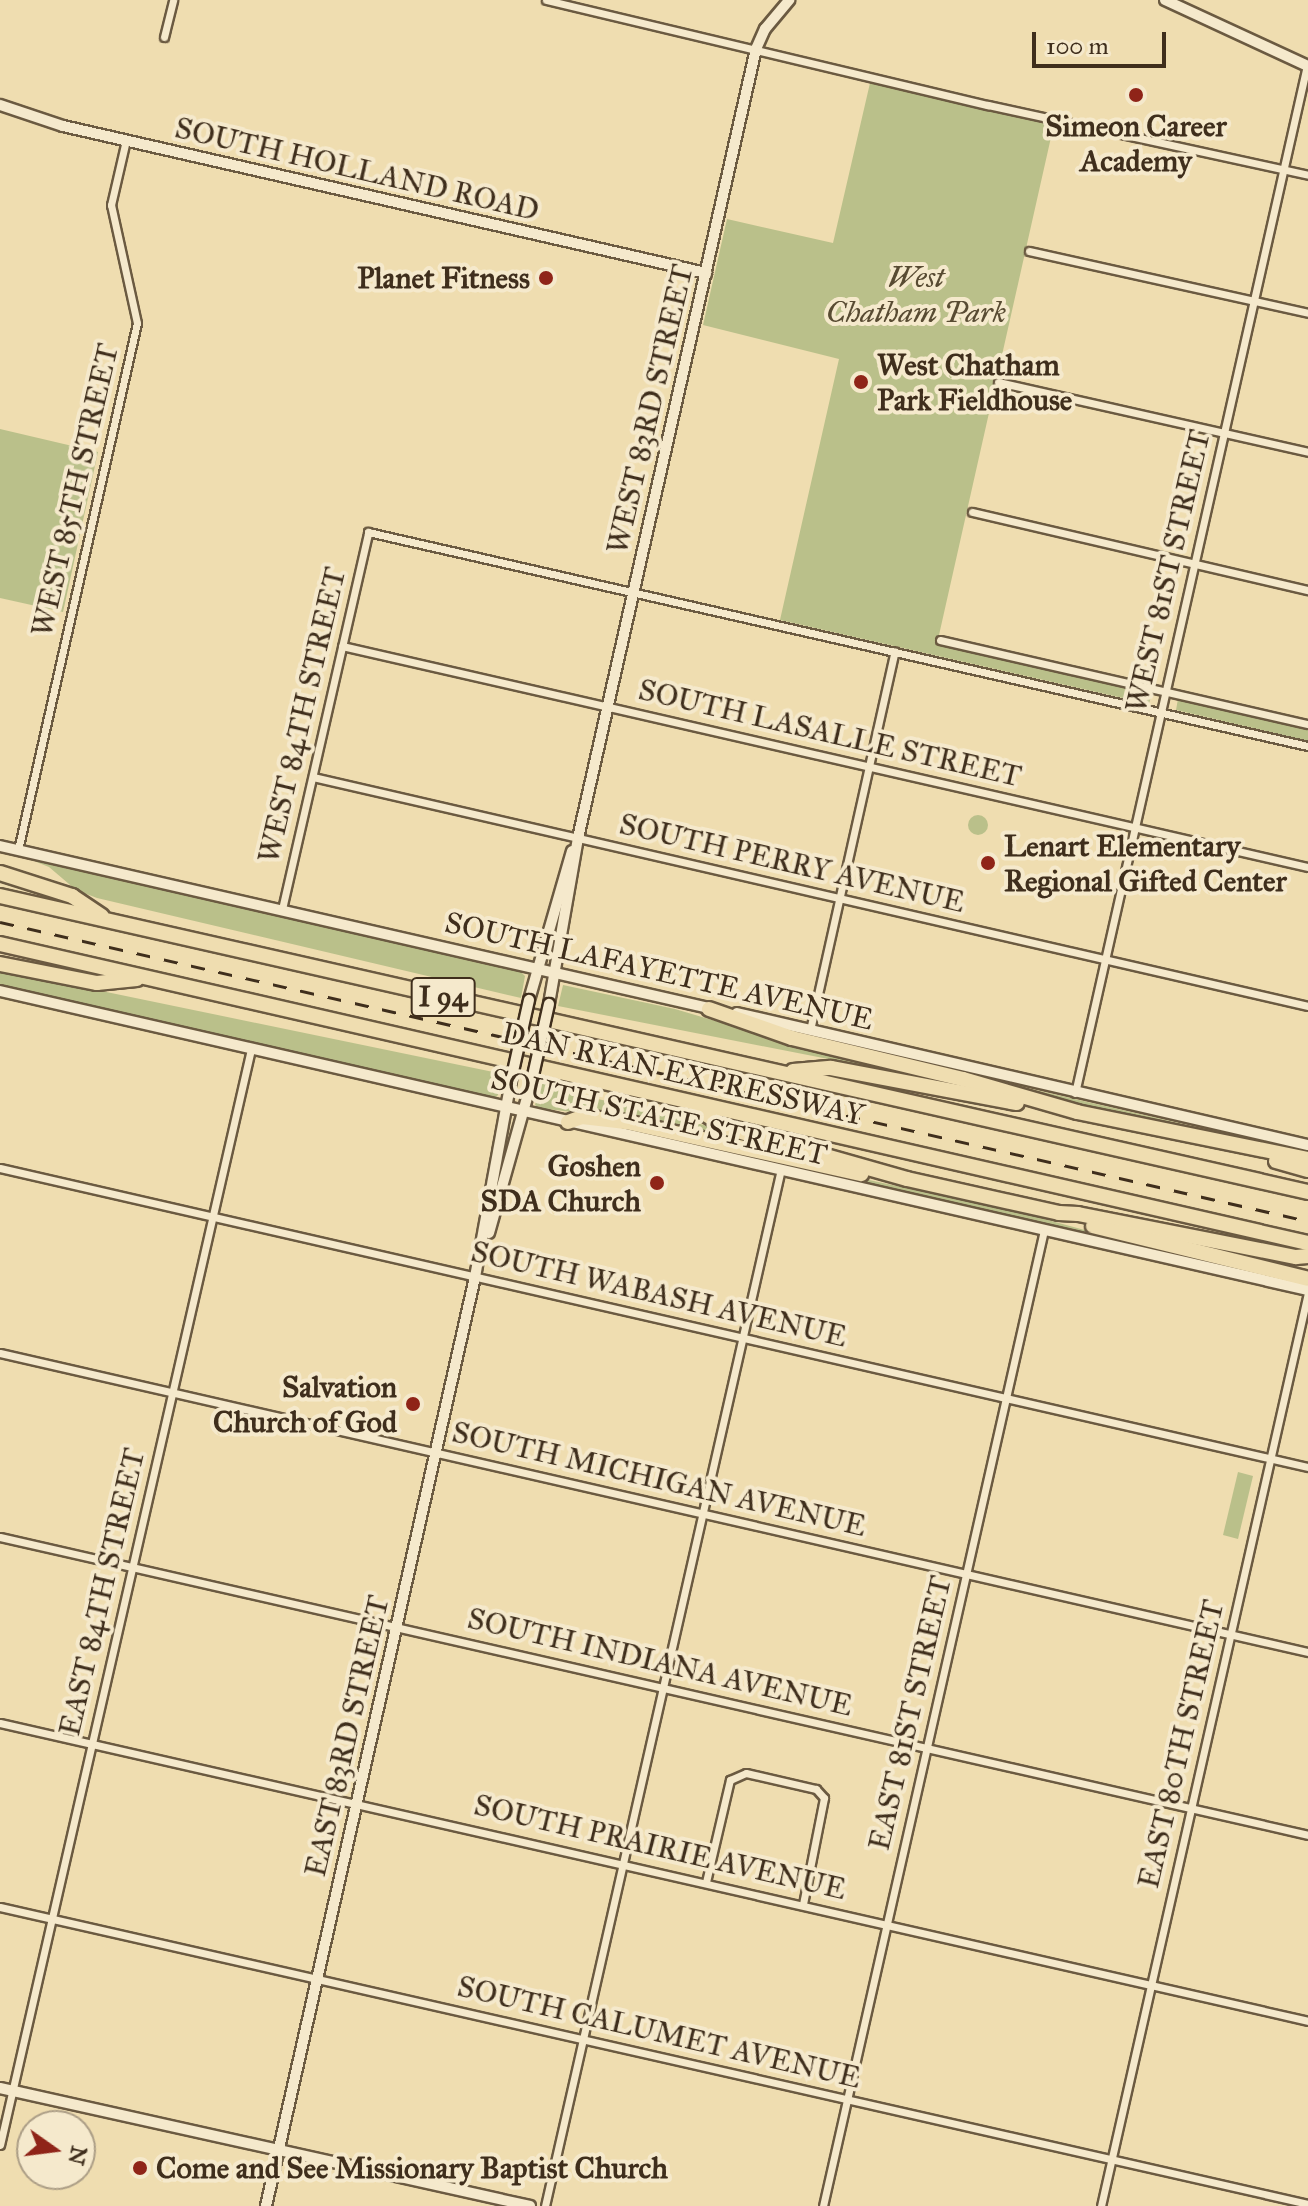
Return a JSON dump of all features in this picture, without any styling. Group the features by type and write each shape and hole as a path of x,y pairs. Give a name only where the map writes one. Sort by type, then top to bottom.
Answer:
{"highway":[{"path":"0,873 72,896 109,921"},
{"name":"DAN RYAN EXPRESSWAY","path":"0,896 1308,1192"},
{"name":"DAN RYAN EXPRESSWAY","path":"0,944 1308,1243"},
{"path":"0,964 97,983 152,978"},
{"path":"709,1009 792,1038 963,1079 1077,1112"},
{"path":"777,1072 831,1068 1077,1112 1222,1144 1308,1159"},
{"path":"687,1102 727,1128 907,1179 1059,1213 1078,1214 1296,1257 1308,1256"},
{"path":"568,1122 582,1117 626,1122 808,1164 907,1179"},
{"path":"1222,1144 1308,1170"},
{"path":"1059,1213 1076,1222 1308,1279"}],"street":[{"path":"164,37 173,0"},
{"path":"546,0 988,105 1308,175"},
{"name":"WEST 83RD STREET","path":"525,1112 557,971 578,838 756,49 765,29 789,0"},
{"path":"1165,0 1308,64"},
{"name":"WEST 81ST STREET","path":"1075,1093 1308,64"},
{"name":"SOUTH HOLLAND ROAD","path":"0,105 63,126 706,273"},
{"name":"WEST 85TH STREET","path":"18,850 137,323 136,306 111,205 126,140"},
{"path":"1029,251 1308,313"},
{"path":"998,382 1308,452"},
{"path":"972,512 1308,590"},
{"name":"WEST 84TH STREET","path":"282,909 368,532 634,592"},
{"path":"634,592 1308,746"},
{"path":"940,640 1308,724"},
{"name":"SOUTH LASALLE STREET","path":"342,646 1308,867"},
{"path":"810,1030 895,651"},
{"name":"SOUTH PERRY AVENUE","path":"313,777 1308,1006"},
{"name":"WEST 83RD STREET","path":"505,1107 529,1000 561,881 578,838"},
{"name":"SOUTH LAFAYETTE AVENUE","path":"0,846 1308,1145"},
{"name":"SOUTH STATE STREET","path":"0,991 1308,1291"},
{"name":"EAST 84TH STREET","path":"0,2145 251,1049"},
{"name":"EAST 83RD STREET","path":"266,2206 475,1277 505,1107"},
{"name":"EAST 83RD STREET","path":"475,1277 525,1112"},
{"name":"SOUTH WABASH AVENUE","path":"0,1168 1308,1467"},
{"path":"545,2206 781,1169"},
{"name":"EAST 81ST STREET","path":"823,2206 1044,1230"},
{"name":"EAST 80TH STREET","path":"1101,2206 1308,1291"},
{"name":"SOUTH MICHIGAN AVENUE","path":"0,1353 1308,1652"},
{"name":"SOUTH INDIANA AVENUE","path":"0,1537 1308,1835"},
{"name":"SOUTH PRAIRIE AVENUE","path":"0,1723 623,1862 1308,2021"},
{"path":"706,1882 729,1784 735,1775 746,1773 816,1789 823,1795 825,1805 803,1904"},
{"name":"SOUTH CALUMET AVENUE","path":"0,1907 1308,2204"},
{"path":"0,2088 530,2206"}],"green space":[{"name":"West Chatham Park","path":"870,83 1054,124 937,644 1152,693 1149,704 780,620 839,359 703,325 727,219 833,243"},
{"path":"0,429 98,452 63,612 0,598"},
{"path":"1178,699 1308,729 1308,741 1176,710"},
{"path":"974,815 982,815 988,825 982,835 974,835 968,829 968,821"},
{"path":"34,861 520,971 525,976 521,998 97,898 76,890 49,867"},
{"path":"0,970 503,1074 495,1098 0,985"},
{"path":"563,985 675,1009 810,1049 971,1087 558,1006"},
{"path":"984,1078 1283,1147 1090,1107"},
{"path":"541,1082 579,1095 658,1112 819,1158 590,1114 538,1108 535,1105"},
{"path":"845,1177 1026,1214 1132,1243"},
{"path":"1238,1472 1253,1476 1238,1539 1223,1535"}],"railway":[{"path":"0,922 1308,1221"}],"place":[{"name":"Simeon Career Academy","path":"1136,95"},
{"name":"Planet Fitness","path":"546,278"},
{"name":"West Chatham Park Fieldhouse","path":"861,382"},
{"name":"Lenart Elementary Regional Gifted Center","path":"988,863"},
{"name":"Goshen SDA Church","path":"657,1183"},
{"name":"Salvation Church of God","path":"413,1404"},
{"name":"Come and See Missionary Baptist Church","path":"140,2168"}]}
